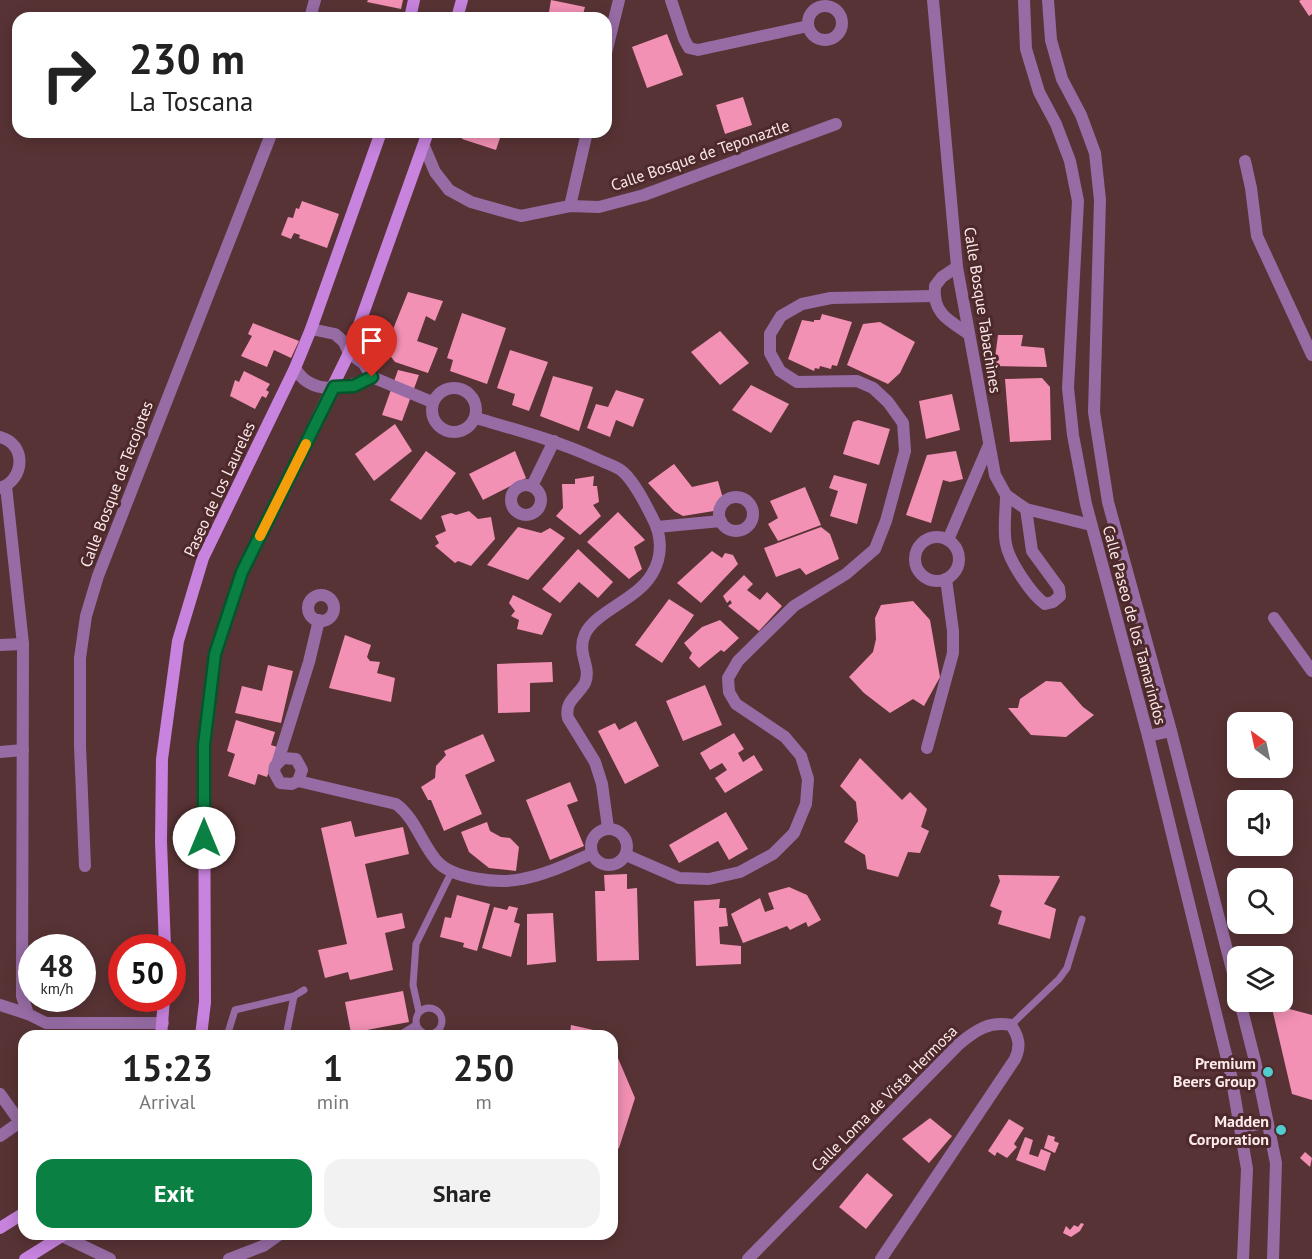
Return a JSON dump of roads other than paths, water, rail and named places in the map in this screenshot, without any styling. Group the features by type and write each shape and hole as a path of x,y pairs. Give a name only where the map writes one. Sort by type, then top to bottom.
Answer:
{"main road":[{"name":"Paseo de los Laureles","path":"164,934 161,842 162,759 178,641 203,558 295,368 311,329 379,138"},
{"path":"202,1030 205,1002 204,745 215,654 242,572 349,353 426,138"},
{"path":"162,1030 163,1012"},
{"path":"0,1228 18,1219"},
{"path":"25,1259 54,1240"}],"street":[{"path":"612,29 619,0"},
{"path":"671,0 684,39 689,48 698,50 808,26"},
{"name":"Calle Bosque Tabachines","path":"933,0 957,267 988,447 995,475 1006,495 1026,509 1091,525"},
{"name":"Calle Paseo de los Tamarindos","path":"1024,0 1026,49 1039,92 1056,124 1070,161 1078,201 1068,388 1073,435 1091,525 1148,736 1231,1075 1247,1169 1243,1259"},
{"name":"Calle Paseo de los Tamarindos","path":"1048,0 1051,40 1062,79 1081,115 1095,153 1100,200 1094,412 1108,502 1171,731 1227,950"},
{"name":"Calle Bosque de Teponaztle","path":"424,146 435,171 449,190 471,202 521,216 570,206 599,207 644,195 836,124"},
{"name":"Calle Bosque de Tecojotes","path":"85,867 80,746 80,657 86,615 98,576 271,138"},
{"path":"570,206 586,138"},
{"path":"1245,161 1257,236 1312,355"},
{"path":"957,267 942,277 935,286 935,305 946,320 969,334"},
{"path":"626,855 679,878 709,879 740,872 773,854 794,832 806,804 808,779 801,756 785,737 736,705 729,692 728,678 738,661 794,606 846,574 875,549 886,521 905,451 903,423 888,402 873,388 857,381 797,382 780,371 770,353 770,334 781,316 802,304 831,298 934,296"},
{"path":"311,329 335,334 344,342 349,353 364,364 372,377 432,402"},
{"path":"295,368 300,378 320,387 354,386 372,377"},
{"path":"462,388 475,400 476,418 464,431 446,432 433,420 432,402 444,389 462,388"},
{"path":"476,418 554,441 622,471 642,498 657,527 661,550 653,573 639,591 599,618 586,631 581,644 581,654 586,667 586,681 570,701 566,710 568,718 595,762 602,784 608,828"},
{"path":"0,437 12,443 20,458 17,474 3,487 23,644 22,996 28,1014"},
{"path":"532,486 554,441"},
{"path":"948,540 988,447"},
{"path":"1006,495 1006,543 1013,562 1038,599 1045,604 1053,602 1060,596 1059,588 1032,551 1026,509"},
{"path":"657,527 721,521"},
{"path":"935,538 948,540 957,550 959,564 946,579 932,581 917,568 916,555 922,543 935,538"},
{"path":"927,748 953,653 953,631 946,579"},
{"path":"1274,618 1312,671"},
{"path":"319,620 309,662 274,772 280,783 286,785 298,781 396,804 404,810 436,861 451,873 493,880 521,879 591,854"},
{"path":"0,645 23,644"},
{"path":"1148,736 1171,731"},
{"path":"0,752 23,750"},
{"path":"278,761 290,757 296,759 302,770 298,781"},
{"path":"608,828 620,832 627,842 626,855 619,863 608,866 598,862 591,854 591,842 597,832 608,828"},
{"path":"0,1005 28,1014 46,1023 163,1023"},
{"path":"1243,1012 1276,1163 1273,1259"},
{"name":"Calle Loma de Vista Hermosa","path":"748,1259 959,1044 985,1026 999,1023 1011,1025"},
{"path":"881,1259 1015,1059 1019,1050 1019,1041 1011,1025"},
{"path":"0,1094 18,1119"},
{"path":"1240,1128 1268,1122"},
{"path":"0,1136 18,1123"},
{"path":"72,1240 110,1259"},
{"path":"229,1259 263,1246 272,1240"}],"lane":[{"path":"419,1012 413,985 416,944 451,873"},
{"path":"1011,1025 1059,979 1067,968 1082,919"},
{"path":"229,1030 235,1010 294,996 304,990"},
{"path":"287,1030 294,996"},
{"path":"419,1030 416,1025 416,1018 419,1012 426,1008 439,1011 442,1017 439,1030"},
{"path":"408,1030 416,1025"}],"place":[{"name":"Premium Beers Group","path":"1268,1072"},
{"name":"Madden Corporation","path":"1281,1130"}]}
